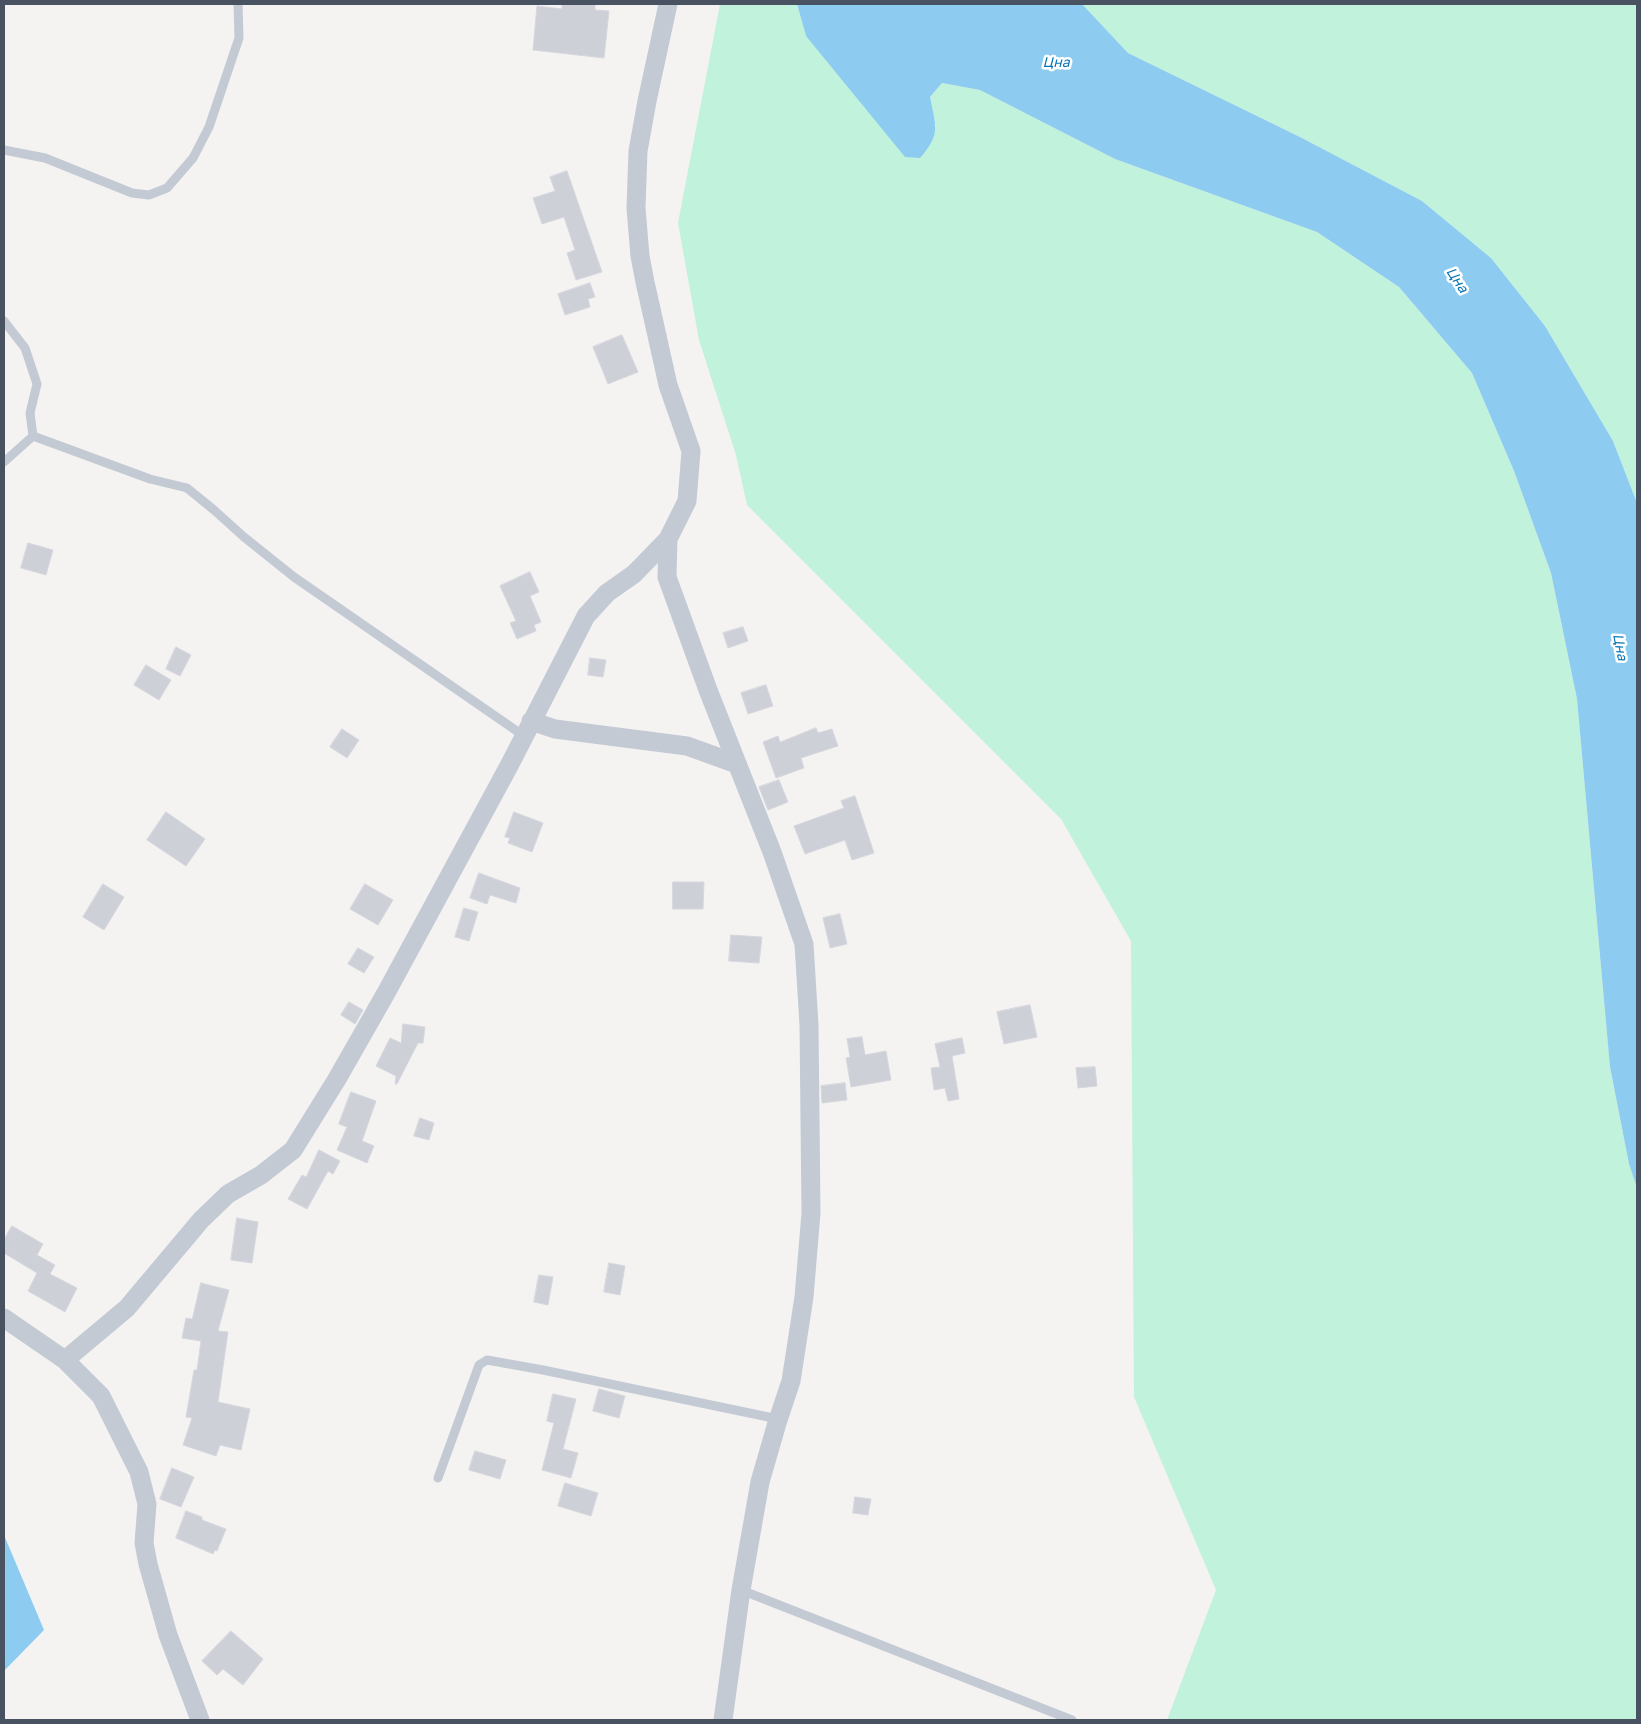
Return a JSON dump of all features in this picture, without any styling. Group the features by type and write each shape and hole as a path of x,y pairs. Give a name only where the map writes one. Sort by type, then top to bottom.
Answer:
{"street":[{"path":"65,1360 127,1308 200,1220 228,1194 260,1175 293,1150 337,1080 381,1002 586,616 608,593 634,574 668,539 687,500 691,451 668,385 644,273 636,208 638,151 668,4"},
{"path":"668,539 667,576 772,852 804,944 809,1025 811,1213 804,1297 791,1382 760,1482 723,1720"},
{"path":"527,728 555,729 687,746 737,764"},
{"path":"4,1318 65,1360 100,1396 139,1472 147,1504 144,1543 148,1564 168,1635 200,1720"},
{"path":"191,1700 191,1720"}],"lane":[{"path":"4,150 45,158 132,193 150,195 167,188 193,158 209,127 239,38 238,4"},
{"path":"4,321 25,348 37,384 30,413 33,436"},
{"path":"4,462 33,436"},
{"path":"33,436 150,479 186,488 294,577 527,728"},
{"path":"438,1478 479,1365 487,1360 778,1419"},
{"path":"742,1590 1072,1720"}],"green space":[{"path":"720,4 797,4 806,36 936,127 930,97 942,83 980,90 1115,159 1317,232 1399,287 1472,373 1514,471 1551,573 1577,699 1610,1067 1629,1164 1637,1188 1637,1720 1167,1720 1216,1590 1134,1397 1131,941 1061,819 747,505 736,455 699,340 678,223"},
{"path":"1082,4 1637,4 1637,503 1613,441 1545,326 1491,258 1422,201 1300,137 1128,53"}],"water":[{"name":"Цна","path":"797,4 1082,4 1128,53 1300,137 1422,201 1491,258 1545,326 1613,441 1637,503 1637,1188 1629,1164 1610,1067 1577,699 1551,573 1514,471 1472,373 1399,287 1317,232 1115,159 980,90 942,83 930,97 935,123 934,136 931,143 920,158 905,157 806,36"},
{"path":"4,1535 44,1630 4,1671"}],"building":[{"path":"562,4 595,4 595,10 609,11 604,58 533,50 537,6 562,9"},
{"path":"567,171 602,272 576,280 567,253 575,250 564,217 542,224 533,198 555,191 550,177"},
{"path":"590,283 595,297 588,299 590,307 565,315 558,294"},
{"path":"622,335 638,372 608,384 593,347"},
{"path":"28,543 53,550 46,575 21,568"},
{"path":"530,572 539,592 530,596 541,622 534,625 536,631 517,639 510,623 516,621 500,586"},
{"path":"743,627 748,641 728,648 723,633"},
{"path":"176,647 191,655 180,676 166,669"},
{"path":"590,658 606,660 603,677 588,675"},
{"path":"146,665 171,680 159,700 134,685"},
{"path":"766,685 773,706 748,714 741,693"},
{"path":"816,728 818,733 832,729 838,746 801,758 804,768 776,778 763,742 778,736 780,742"},
{"path":"342,729 359,740 347,758 330,747"},
{"path":"779,780 788,802 768,810 759,787"},
{"path":"855,796 874,853 852,860 845,840 805,854 794,826 844,808 841,801"},
{"path":"166,812 205,839 186,866 147,840"},
{"path":"514,812 543,823 532,852 508,843 510,838 505,837"},
{"path":"479,873 520,888 516,903 490,895 487,904 470,898"},
{"path":"673,882 704,882 703,909 673,909"},
{"path":"103,884 124,897 104,930 83,917"},
{"path":"365,884 393,900 378,925 350,909"},
{"path":"464,908 478,912 469,941 455,937"},
{"path":"840,914 847,944 830,948 823,918"},
{"path":"731,935 762,937 759,963 729,961"},
{"path":"358,948 374,957 364,973 348,964"},
{"path":"349,1002 363,1010 355,1024 341,1015"},
{"path":"1030,1005 1037,1037 1004,1044 997,1012"},
{"path":"403,1024 425,1027 423,1043 418,1043 397,1084 395,1084 396,1076 376,1066 390,1038 401,1043"},
{"path":"862,1037 865,1055 886,1051 891,1080 851,1087 846,1058 850,1057 847,1039"},
{"path":"962,1038 965,1053 952,1056 959,1099 948,1101 945,1088 934,1090 931,1068 940,1067 935,1044"},
{"path":"1095,1067 1097,1086 1078,1088 1076,1068"},
{"path":"845,1083 847,1100 822,1103 821,1086"},
{"path":"351,1092 376,1101 362,1141 374,1146 367,1163 337,1150 347,1127 339,1124"},
{"path":"420,1118 434,1123 429,1140 414,1136"},
{"path":"319,1150 340,1161 333,1174 328,1171 307,1209 288,1199 302,1175 306,1177"},
{"path":"237,1218 258,1222 252,1263 231,1260"},
{"path":"12,1226 43,1244 37,1255 55,1265 50,1274 77,1288 65,1312 28,1291 37,1273 4,1253 4,1240"},
{"path":"609,1263 625,1266 620,1295 604,1292"},
{"path":"539,1275 553,1277 548,1305 534,1302"},
{"path":"201,1283 229,1290 218,1331 228,1332 218,1402 250,1409 241,1450 220,1445 216,1456 183,1445 192,1418 186,1417 194,1370 197,1370 201,1341 182,1338 186,1318 192,1319"},
{"path":"599,1389 625,1396 619,1418 593,1411"},
{"path":"553,1394 576,1399 563,1449 578,1453 571,1478 542,1470 554,1423 547,1421"},
{"path":"475,1451 506,1460 500,1479 469,1470"},
{"path":"172,1468 194,1477 181,1507 160,1499"},
{"path":"565,1483 598,1493 591,1516 558,1506"},
{"path":"855,1497 871,1499 868,1515 853,1513"},
{"path":"186,1511 202,1517 202,1520 226,1529 217,1551 215,1550 213,1554 176,1538"},
{"path":"231,1631 263,1659 243,1685 223,1669 217,1675 202,1661"}]}
